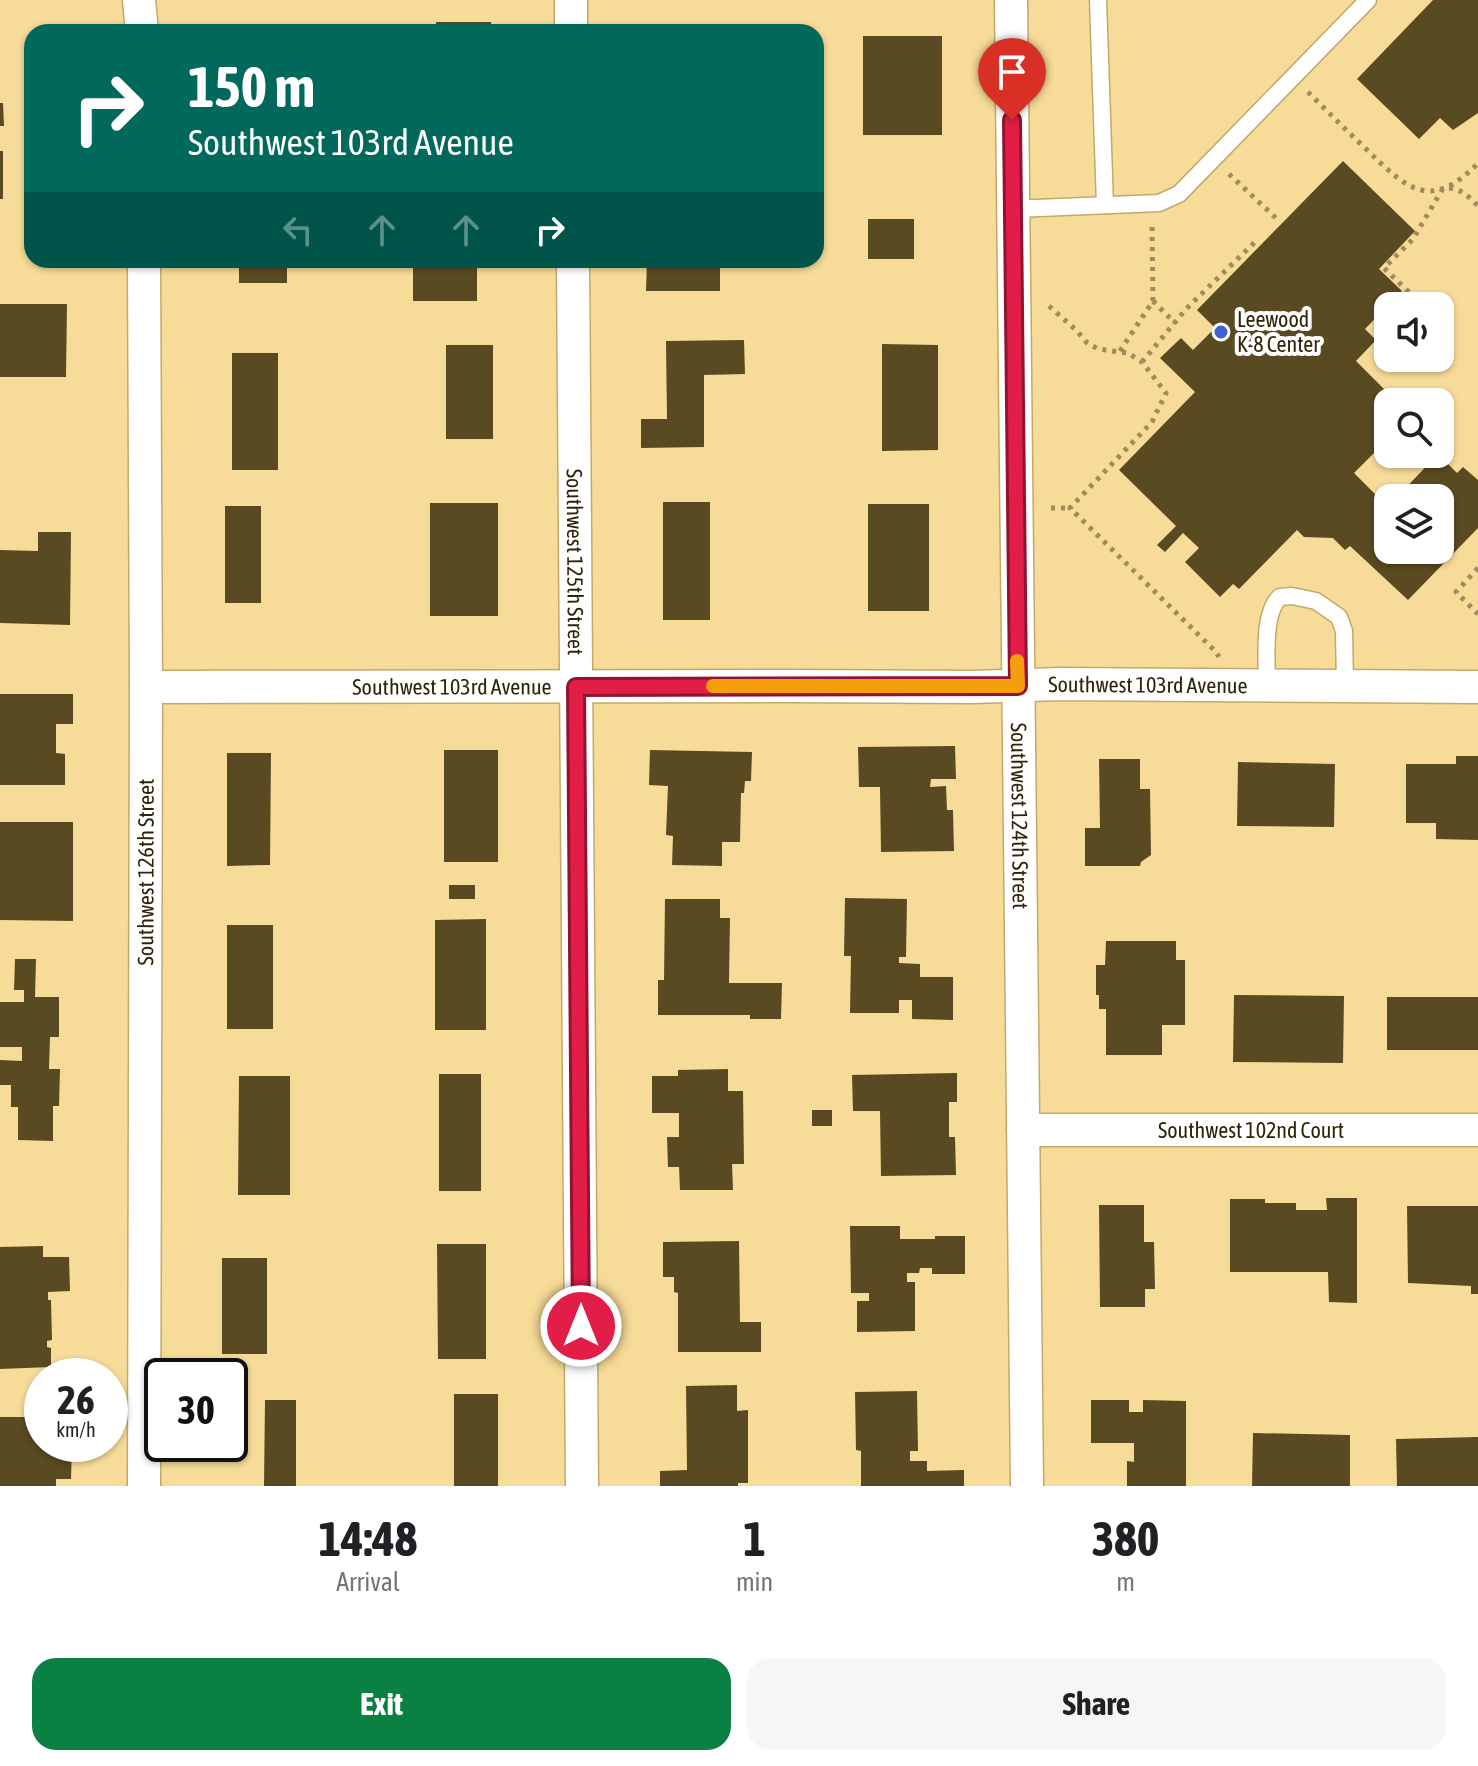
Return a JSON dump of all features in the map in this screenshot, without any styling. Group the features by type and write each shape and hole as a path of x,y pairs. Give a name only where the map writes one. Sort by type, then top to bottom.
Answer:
{"street":[{"path":"139,0 141,24"},
{"path":"571,0 571,24"},
{"name":"Southwest 124th Street","path":"1011,0 1027,1486"},
{"name":"Southwest 126th Street","path":"144,268 144,1486"},
{"name":"Southwest 125th Street","path":"573,268 582,1486"},
{"name":"Southwest 103rd Avenue","path":"146,687 1059,684 1478,687"},
{"name":"Southwest 102nd Court","path":"1023,1130 1478,1130"}],"lane":[{"path":"1098,0 1105,205"},
{"path":"1013,209 1152,203 1171,199 1368,0"},
{"path":"1267,687 1267,646 1272,606 1280,597 1292,596 1316,601 1339,617 1344,631 1345,687"}],"path":[{"path":"1301,99 1314,86"},
{"path":"1308,92 1397,178 1415,189 1457,189 1478,206"},
{"path":"1409,292 1384,268 1413,239 1445,188 1478,163"},
{"path":"1229,174 1277,219"},
{"path":"1120,351 1153,301 1152,203"},
{"path":"1142,362 1186,309 1256,241"},
{"path":"1153,301 1175,323"},
{"path":"1049,306 1086,342 1098,349 1128,353 1142,362 1166,393 1152,422 1070,508"},
{"path":"1051,508 1070,508 1220,659"},
{"path":"1478,568 1456,592 1478,614"}],"building":[{"path":"1433,0 1478,0 1478,113 1453,130 1440,118 1419,139 1357,79"},
{"path":"436,22 491,22 491,24"},
{"path":"863,36 942,36 942,135 863,135"},
{"path":"0,103 3,103 4,126 0,126"},
{"path":"0,151 3,151 3,199 0,199"},
{"path":"1343,161 1415,231 1379,269 1402,291 1374,292 1374,320 1365,329 1374,342 1356,361 1383,388 1374,388 1374,453 1354,473 1374,493 1374,564 1443,564 1408,600 1350,546 1345,550 1333,538 1304,537 1297,530 1239,589 1233,584 1220,597 1185,562 1199,548 1183,533 1165,552 1157,545 1176,526 1119,470 1195,392 1160,358 1181,338 1193,350 1215,328 1197,310"},
{"path":"868,219 914,219 914,259 868,259"},
{"path":"239,268 287,268 287,283 239,283"},
{"path":"413,268 477,268 477,301 413,301"},
{"path":"647,268 720,268 720,291 646,291"},
{"path":"0,304 67,304 66,377 0,377"},
{"path":"744,340 745,374 704,375 704,447 641,448 641,419 667,419 666,341"},
{"path":"882,344 938,345 938,450 882,451"},
{"path":"446,345 493,345 493,439 446,439"},
{"path":"232,353 278,353 278,470 232,470"},
{"path":"1463,467 1478,480 1478,528 1454,553 1454,484 1409,484 1425,468 1452,468 1457,473"},
{"path":"663,502 710,502 710,620 663,620"},
{"path":"430,503 498,503 498,616 430,616"},
{"path":"868,504 929,504 929,611 868,611"},
{"path":"225,506 261,506 261,603 225,603"},
{"path":"38,532 71,532 70,625 0,623 0,550 38,551"},
{"path":"0,694 73,694 73,724 56,724 56,753 65,754 65,785 0,785"},
{"path":"955,746 956,779 931,779 930,787 946,786 947,810 953,810 954,851 881,852 880,787 859,787 858,747"},
{"path":"444,750 498,750 498,862 444,862"},
{"path":"650,750 752,752 751,781 745,781 744,793 741,793 740,842 722,842 722,866 672,865 673,836 666,835 668,786 649,785"},
{"path":"227,753 271,753 270,865 227,866"},
{"path":"1456,756 1478,756 1478,840 1436,839 1436,823 1406,823 1406,764 1456,764"},
{"path":"1099,759 1140,759 1140,789 1150,789 1151,855 1140,866 1085,866 1085,828 1100,828"},
{"path":"1238,762 1335,764 1334,827 1237,826"},
{"path":"0,822 73,822 73,921 0,920"},
{"path":"449,885 475,885 475,899 449,899"},
{"path":"845,898 907,899 906,957 899,957 899,963 920,964 920,977 953,977 953,1020 912,1019 912,1000 899,1000 899,1013 850,1013 851,956 844,956"},
{"path":"665,899 720,899 720,918 730,918 729,983 782,983 781,1019 750,1019 750,1015 658,1015 658,980 664,980"},
{"path":"486,919 486,1030 435,1030 435,920"},
{"path":"227,925 273,925 273,1029 227,1029"},
{"path":"1106,941 1176,941 1176,960 1185,960 1185,1025 1162,1025 1162,1055 1106,1055 1106,1009 1099,1009 1096,965 1105,965"},
{"path":"15,959 36,959 35,997 59,997 59,1037 50,1037 49,1069 60,1069 59,1106 53,1106 53,1141 18,1140 18,1107 11,1107 11,1085 0,1085 0,1060 22,1061 22,1047 0,1047 0,1002 24,1002 24,990 14,990"},
{"path":"1234,995 1344,996 1343,1063 1233,1062"},
{"path":"1387,997 1478,997 1478,1050 1387,1050"},
{"path":"728,1069 728,1091 743,1091 744,1164 732,1164 733,1190 680,1190 679,1167 668,1167 667,1137 679,1137 679,1113 652,1113 652,1076 678,1076 678,1070"},
{"path":"957,1073 957,1102 949,1102 949,1137 955,1137 956,1175 881,1176 880,1111 853,1111 852,1075"},
{"path":"439,1074 481,1074 481,1191 439,1191"},
{"path":"239,1076 290,1076 290,1195 238,1195"},
{"path":"812,1110 832,1110 832,1126 812,1126"},
{"path":"1326,1198 1357,1198 1357,1303 1329,1302 1328,1272 1230,1272 1230,1199 1265,1199 1265,1203 1296,1203 1296,1210 1327,1210"},
{"path":"1099,1205 1144,1205 1144,1242 1154,1242 1155,1289 1145,1289 1145,1307 1100,1307"},
{"path":"1407,1206 1478,1206 1478,1294 1471,1294 1471,1286 1408,1283"},
{"path":"850,1226 900,1226 900,1239 965,1236 965,1274 932,1274 932,1268 907,1273 907,1282 915,1282 915,1331 857,1332 857,1301 869,1301 869,1293 851,1293"},
{"path":"739,1241 740,1322 761,1322 761,1352 678,1352 678,1293 674,1292 674,1277 663,1277 663,1242"},
{"path":"437,1244 486,1244 486,1359 438,1359"},
{"path":"43,1246 43,1257 69,1257 70,1291 48,1292 52,1340 47,1341 47,1347 51,1348 51,1358 24,1358 24,1368 0,1369 0,1247"},
{"path":"222,1258 267,1258 267,1354 222,1354"},
{"path":"737,1385 737,1411 748,1410 748,1483 738,1483 738,1486 660,1486 660,1471 687,1470 686,1386"},
{"path":"917,1391 918,1451 910,1451 910,1461 927,1461 927,1471 964,1470 964,1486 861,1486 861,1451 856,1450 855,1392"},
{"path":"454,1394 498,1394 498,1486 454,1486"},
{"path":"265,1400 296,1400 296,1486 264,1486"},
{"path":"1091,1400 1129,1400 1129,1412 1143,1412 1143,1400 1186,1401 1186,1486 1127,1486 1127,1461 1134,1462 1134,1443 1091,1443"},
{"path":"0,1417 24,1417 24,1462 71,1462 71,1479 56,1479 56,1486 0,1486"},
{"path":"1253,1433 1350,1435 1350,1486 1252,1486"},
{"path":"1478,1437 1478,1486 1397,1486 1396,1439"}],"slow traffic":[{"path":"713,686 1018,686 1017,661"}],"place":[{"name":"Leewood K-8 Center","path":"1221,332"}],"route":[{"path":"581,1326 576,687 1018,686 1012,120"}]}
